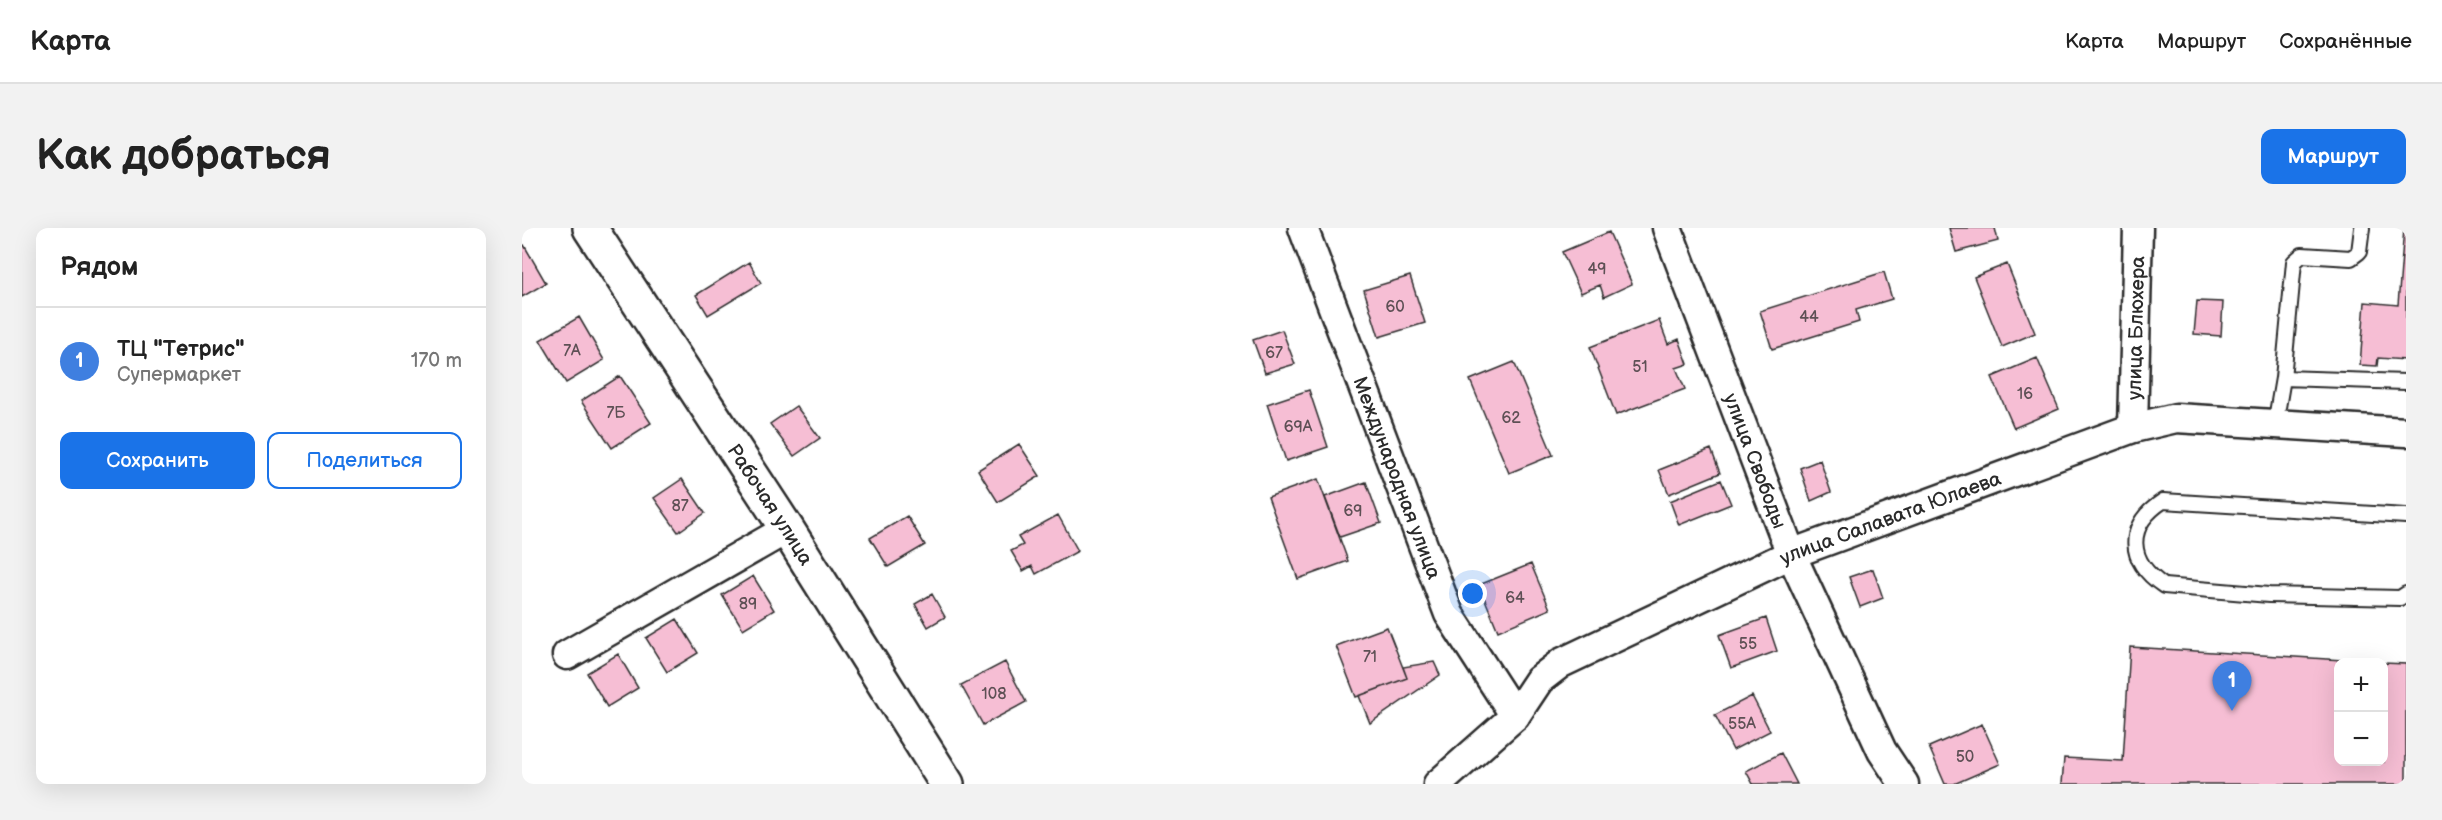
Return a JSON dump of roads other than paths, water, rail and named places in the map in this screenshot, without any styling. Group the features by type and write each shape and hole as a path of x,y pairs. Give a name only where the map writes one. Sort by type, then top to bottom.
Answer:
{"street":[{"name":"Рабочая улица","path":"590,228 787,529 947,784"},
{"name":"Международная улица","path":"1303,228 1449,614 1515,716"},
{"name":"улица Свободы","path":"1667,228 1791,554 1882,751 1904,784"},
{"name":"улица Блюхера","path":"2133,428 2138,228"},
{"name":"улица Салавата Юлаева","path":"1438,784 1515,716 1539,680 1561,663 1791,554 2133,428 2176,418 2406,432"},
{"path":"567,655 787,529"}],"lane":[{"path":"2275,425 2283,378 2294,262 2302,255 2351,258 2359,252 2362,228"},
{"path":"2283,378 2406,382"},
{"path":"2406,516 2163,501 2146,512 2137,529 2136,552 2147,575 2164,586 2312,597 2400,598 2406,594"}],"place":[{"name":"ТЦ \"Тетрис\"","path":"2232,711"}]}
